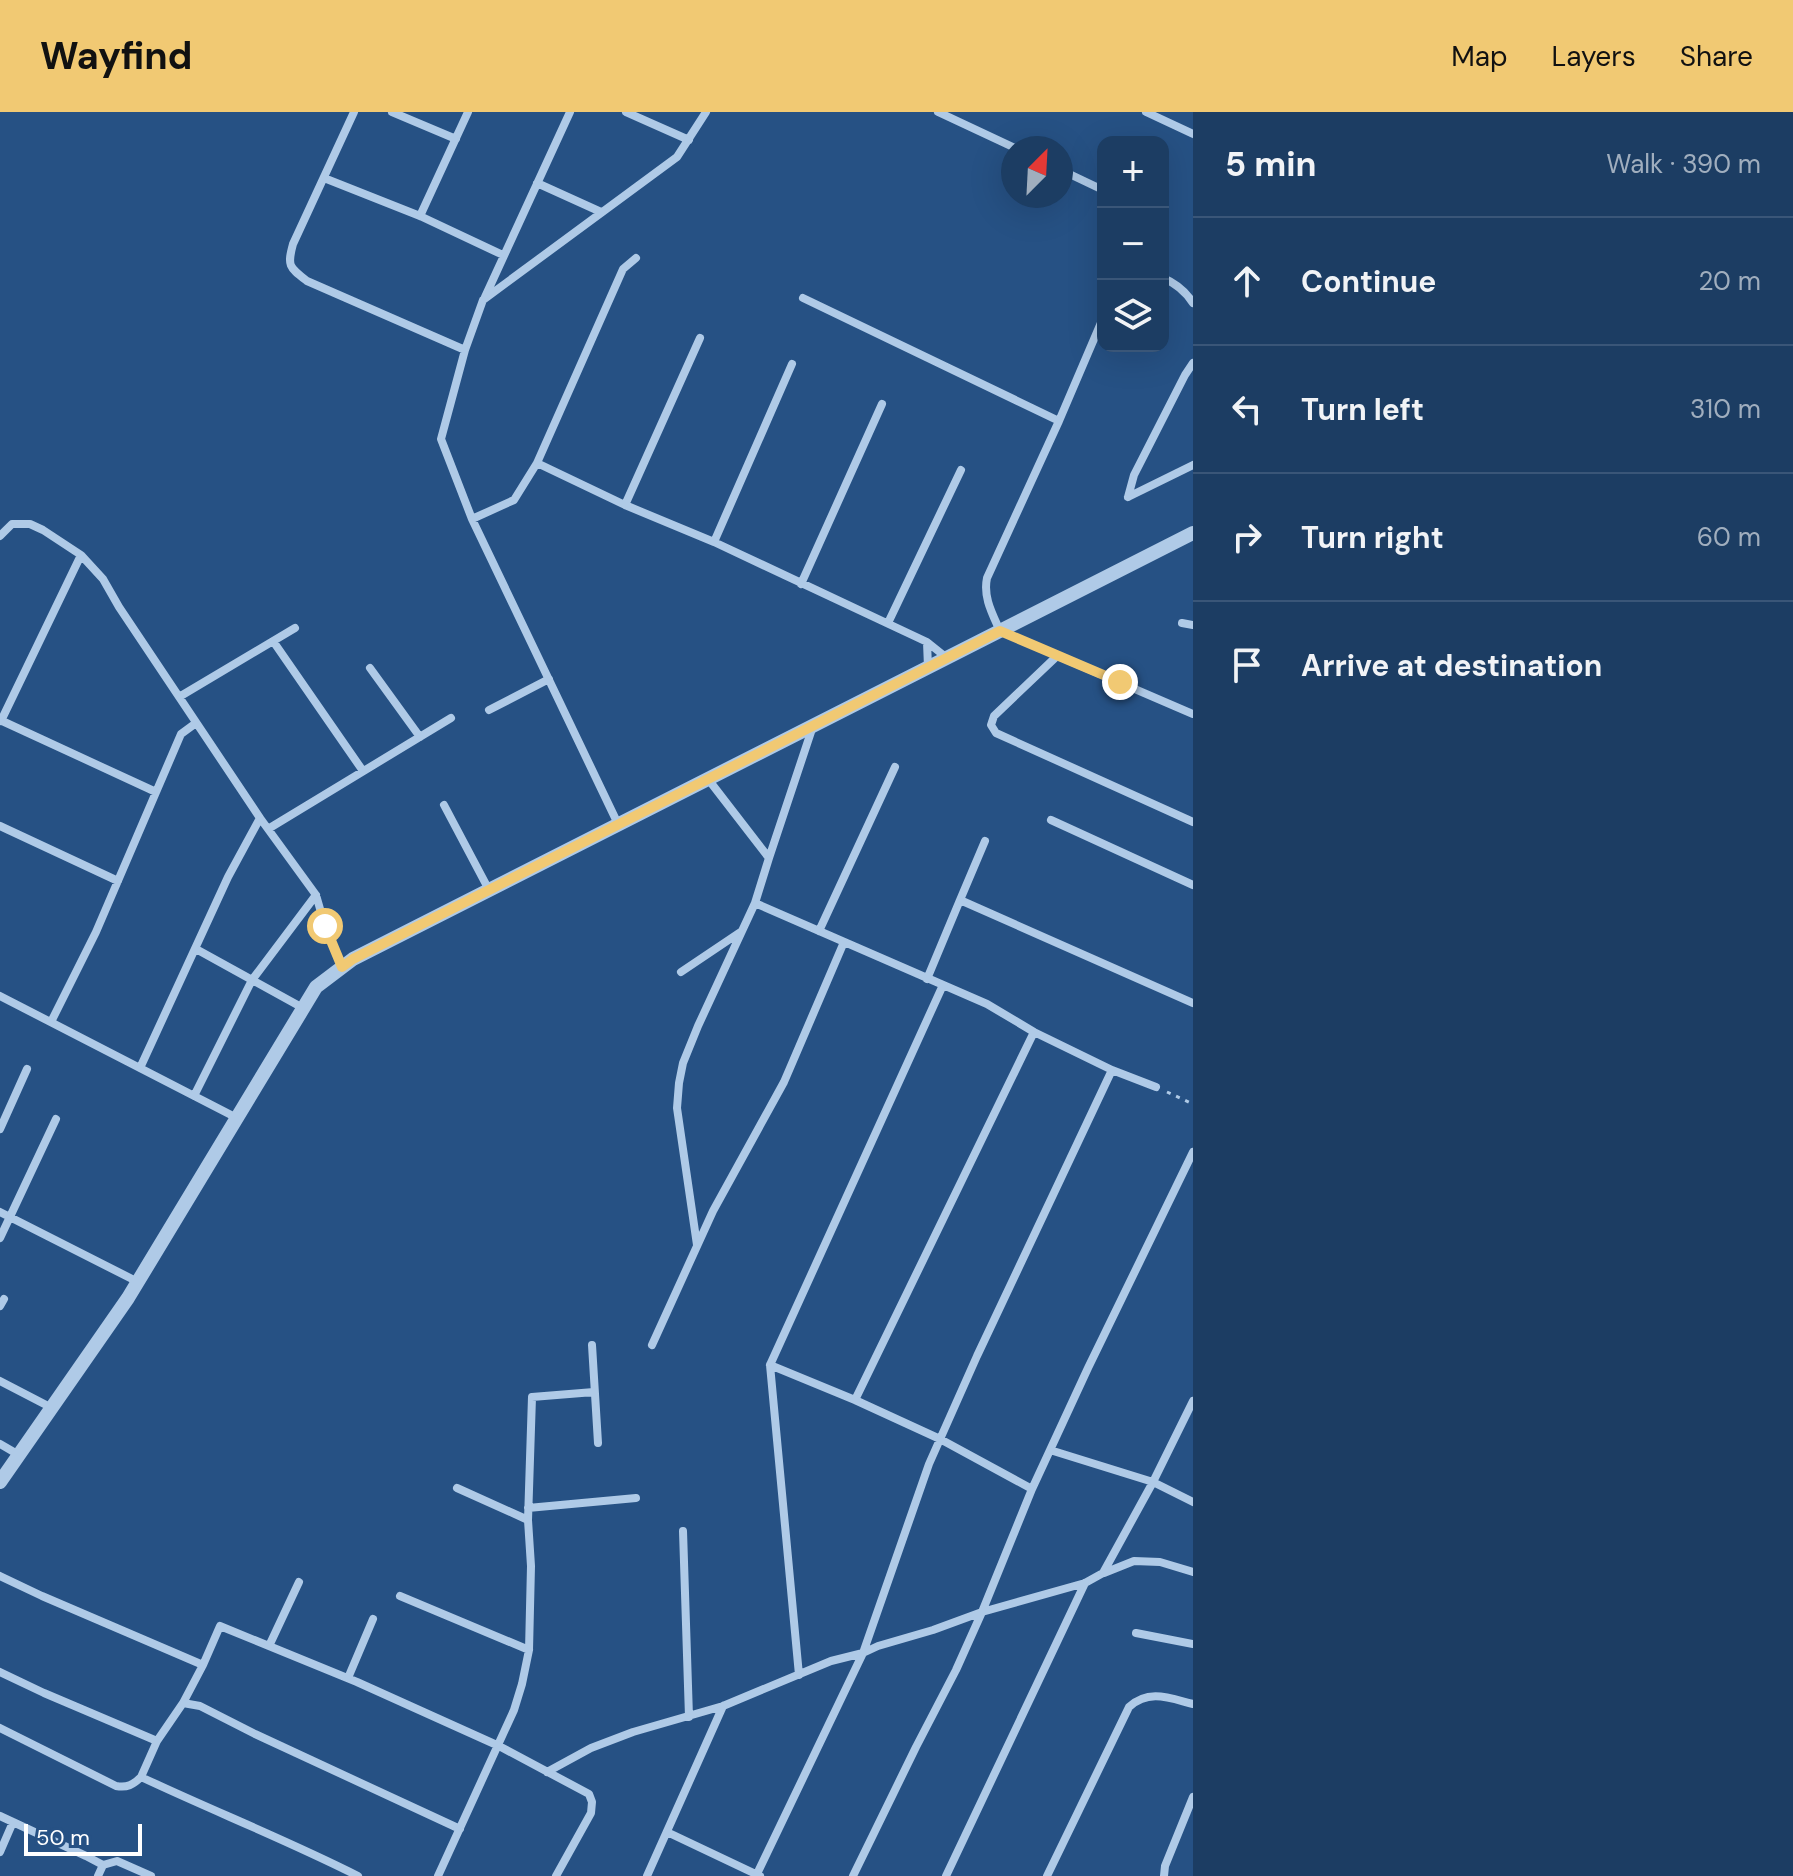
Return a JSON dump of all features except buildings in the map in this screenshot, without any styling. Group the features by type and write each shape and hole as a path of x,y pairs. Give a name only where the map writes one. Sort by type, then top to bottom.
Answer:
{"street":[{"path":"354,112 293,244 289,261 293,270 307,281 465,350"},
{"path":"392,112 456,139"},
{"path":"420,216 468,112"},
{"path":"570,112 483,300 465,350 441,439 472,519 618,824"},
{"path":"626,112 689,140"},
{"path":"483,300 677,157 706,112"},
{"path":"938,112 1001,141"},
{"path":"1146,112 1193,134"},
{"path":"1073,176 1097,187"},
{"path":"324,178 420,216 503,255"},
{"path":"537,183 601,212"},
{"path":"472,519 514,500 537,463 623,269 636,258"},
{"path":"1168,280 1188,295 1193,303"},
{"path":"803,298 1059,421"},
{"path":"1097,332 987,578 985,589 988,601 1000,631 1193,714"},
{"path":"625,505 700,338"},
{"path":"1193,363 1134,475 1128,497 1193,465"},
{"path":"714,542 792,364"},
{"path":"801,584 882,404"},
{"path":"537,463 888,623 927,642 947,658"},
{"path":"888,623 961,470"},
{"path":"0,536 12,524 30,524 81,555 103,579 260,818 316,895 342,967"},
{"path":"0,1482 138,1282 316,987 353,959 1193,533"},
{"path":"81,555 0,720 156,792"},
{"path":"1182,623 1193,625"},
{"path":"179,697 295,628"},
{"path":"273,641 363,771"},
{"path":"927,642 928,667"},
{"path":"1057,656 994,716 991,725 996,733 1193,822"},
{"path":"370,668 420,737"},
{"path":"489,710 549,679"},
{"path":"268,829 451,718"},
{"path":"51,1022 96,932 181,734 196,723"},
{"path":"697,1249 677,1108 683,1063 755,903 814,725"},
{"path":"819,931 895,767"},
{"path":"708,779 769,858"},
{"path":"444,805 489,890"},
{"path":"140,1068 228,877 260,818"},
{"path":"1051,820 1193,885"},
{"path":"0,826 118,881"},
{"path":"927,979 985,841"},
{"path":"194,1096 252,980 316,895"},
{"path":"960,900 1193,1003"},
{"path":"755,903 987,1004 1034,1032 1112,1070 1156,1087"},
{"path":"681,972 742,931"},
{"path":"652,1345 713,1211 784,1082 844,942"},
{"path":"196,949 303,1009"},
{"path":"799,1675 770,1365 943,985"},
{"path":"0,996 237,1118"},
{"path":"855,1400 1034,1032"},
{"path":"0,1129 27,1069"},
{"path":"667,1832 758,1875 863,1653 940,1439 1112,1070"},
{"path":"0,1238 4,1214 56,1119"},
{"path":"853,1876 956,1670 1032,1489 1193,1152"},
{"path":"4,1214 138,1282"},
{"path":"592,1345 598,1443"},
{"path":"770,1365 940,1439 1032,1489"},
{"path":"0,1381 53,1409"},
{"path":"438,1876 514,1710 529,1650 531,1566 528,1508 532,1397 594,1392"},
{"path":"1103,1573 1193,1401"},
{"path":"0,1444 20,1456"},
{"path":"1050,1450 1153,1482 1193,1502"},
{"path":"457,1488 528,1520"},
{"path":"528,1508 636,1498"},
{"path":"683,1531 689,1717"},
{"path":"547,1772 591,1748 633,1732 723,1706 831,1661 982,1612 1085,1583 1134,1561 1160,1562 1193,1572"},
{"path":"0,1576 203,1665"},
{"path":"269,1646 299,1582"},
{"path":"946,1876 1085,1583"},
{"path":"400,1596 529,1650"},
{"path":"348,1678 373,1619"},
{"path":"0,1728 116,1786 125,1788 134,1784 141,1777 157,1741 183,1703 220,1626 348,1678 499,1746 589,1794 591,1813 556,1876"},
{"path":"1136,1633 1193,1644"},
{"path":"0,1672 157,1741"},
{"path":"1047,1876 1129,1707 1139,1699 1160,1696 1193,1704"},
{"path":"183,1703 200,1706 460,1829"},
{"path":"647,1876 723,1706"},
{"path":"141,1777 358,1876"},
{"path":"1164,1876 1165,1866 1193,1797"},
{"path":"0,1816 103,1865 117,1861 151,1876"},
{"path":"0,1852 13,1822"},
{"path":"98,1876 103,1865"}],"path":[{"path":"1156,1087 1193,1104"}],"route":[{"path":"325,926 342,967 1000,631 1120,682"}]}
